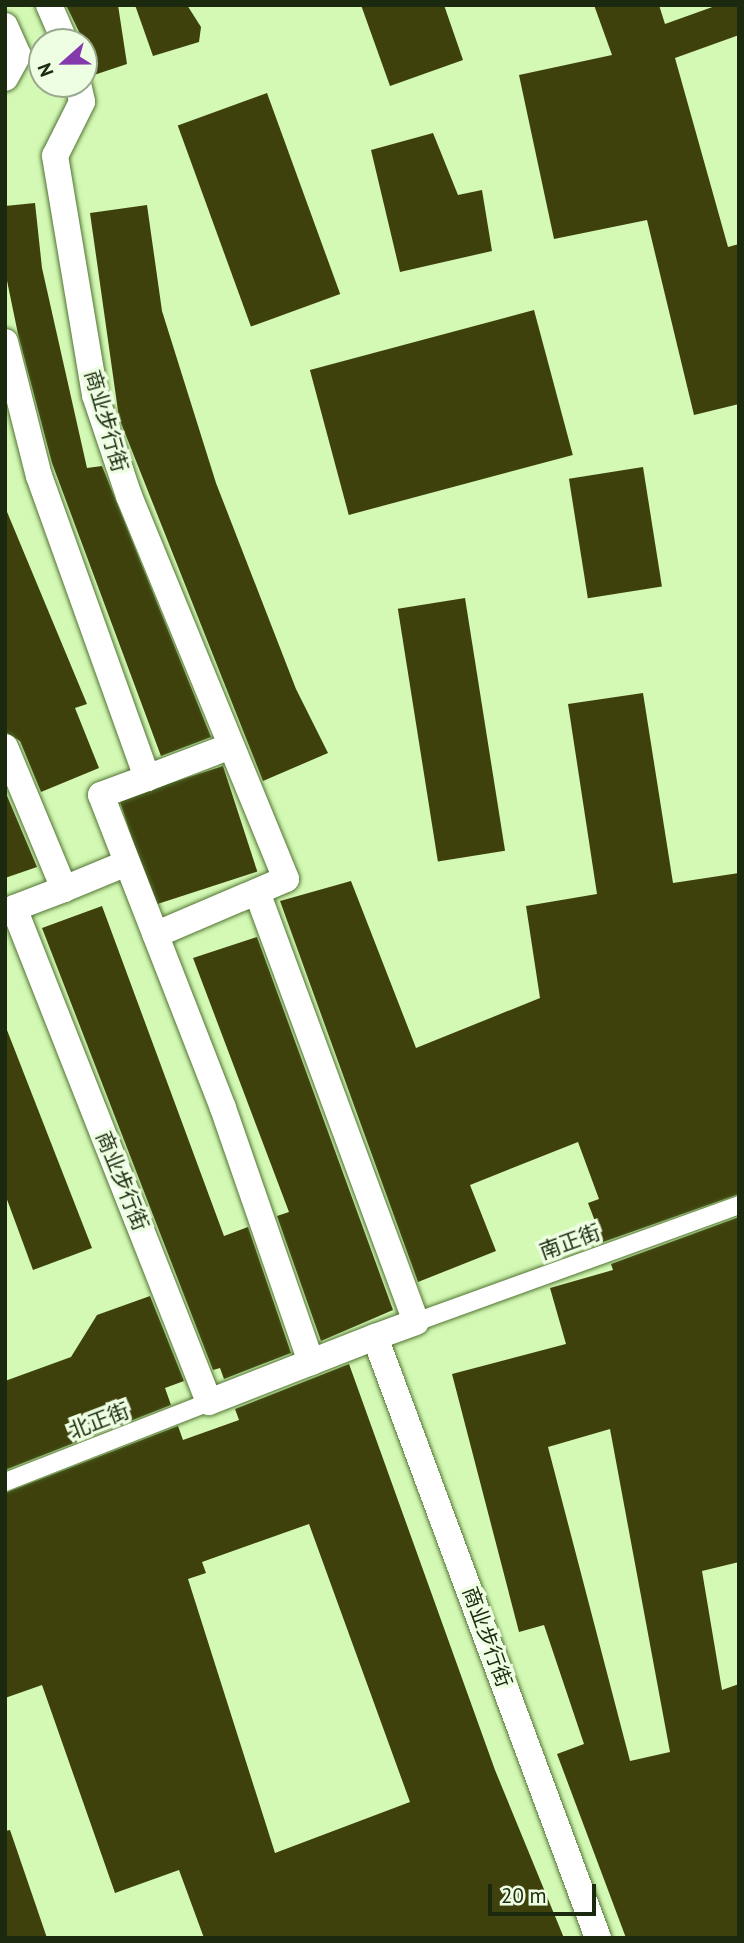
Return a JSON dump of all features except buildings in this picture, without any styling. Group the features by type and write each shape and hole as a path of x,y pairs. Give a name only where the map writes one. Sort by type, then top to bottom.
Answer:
{"street":[{"path":"49,5 59,28"},
{"path":"5,26 18,55 5,78"},
{"name":"商业步行街","path":"81,98 82,102 55,156 95,395 231,746 286,879 155,935"},
{"path":"5,342 39,476 148,778"},
{"path":"231,746 101,794 312,1362"},
{"path":"5,747 64,889"},
{"name":"商业步行街","path":"127,863 10,910 209,1402"},
{"path":"209,1402 416,1322 257,891"},
{"name":"商业步行街","path":"376,1337 598,1938"}],"lane":[{"name":"南正街","path":"416,1322 739,1205"},
{"name":"北正街","path":"5,1482 209,1402"}]}
